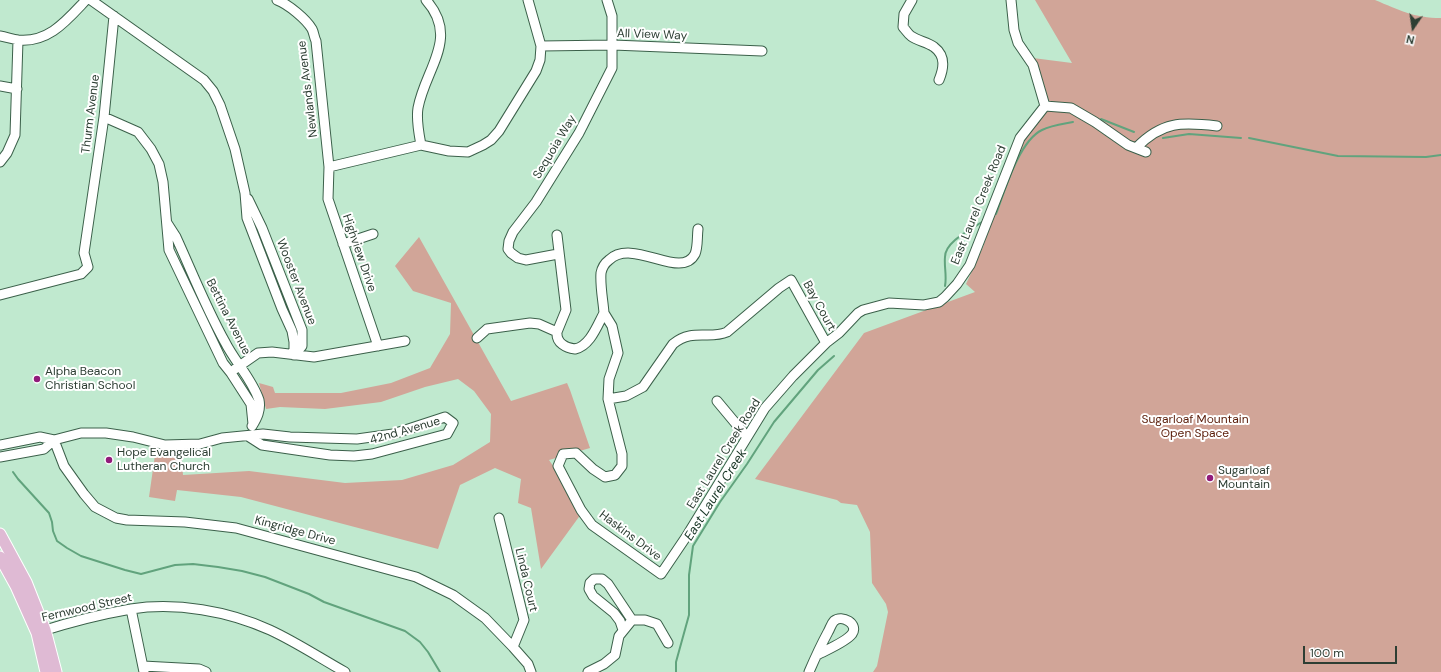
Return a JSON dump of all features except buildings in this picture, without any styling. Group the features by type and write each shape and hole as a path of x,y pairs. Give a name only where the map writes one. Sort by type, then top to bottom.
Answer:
{"main road":[{"path":"0,534 3,547 26,582 41,631 56,672"},
{"path":"0,557 41,631 46,672"}],"street":[{"path":"0,36 18,40 33,40 46,35 56,30 86,0"},
{"name":"Wooster Avenue","path":"91,0 204,80 213,90 235,149 245,192 247,218 292,331 294,355"},
{"name":"Newlands Avenue","path":"277,0 290,8 304,21 312,30 316,41 329,167"},
{"path":"421,145 417,110 440,48 441,36 434,8 426,0"},
{"path":"329,167 421,145 449,151 468,152 483,146 492,140 536,71 540,60 541,46 528,0"},
{"name":"Sequoia Way","path":"558,254 526,260 518,258 508,249 509,241 513,232 536,202 579,133 612,68 612,16 607,0"},
{"path":"912,0 904,14 903,27 910,36 934,47 939,54 943,60 944,70 939,80"},
{"path":"1011,0 1014,30 1018,43 1033,66 1045,106 1072,108 1136,148 1146,152"},
{"name":"Thurm Avenue","path":"0,295 81,274 88,267 84,253 104,117 114,16"},
{"path":"0,162 7,153 15,135 18,40"},
{"name":"All View Way","path":"541,46 613,45 762,51"},
{"path":"0,86 17,89"},
{"name":"East Laurel Creek Road","path":"661,574 686,537 765,408 793,376 826,343 863,310 889,303 924,305 939,302 957,284 970,265 1020,138 1045,106"},
{"name":"Bettina Avenue","path":"104,117 138,132 151,149 159,164 163,182 169,250 223,363 251,404 253,424"},
{"path":"1136,148 1143,141 1161,129 1177,124 1217,126"},
{"name":"Highview Drive","path":"329,167 328,199 378,346"},
{"name":"Bettina Avenue","path":"166,221 176,237 220,334 233,358 249,379 259,401 258,416 248,436"},
{"path":"557,235 558,254 566,310 556,336 564,346 570,349 579,348 589,340 604,313 601,274 605,264 610,259 620,253 631,252 672,262 684,263 695,254 698,229"},
{"path":"343,244 373,234"},
{"name":"Bay Court","path":"608,400 626,396 643,387 673,344 679,339 689,336 720,334 727,332 760,303 791,280 826,343"},
{"name":"Haskins Drive","path":"604,313 612,326 618,353 610,379 608,400 622,454 622,466 615,475 605,477 593,469 576,453 563,454 558,466 581,510 592,526 661,574"},
{"path":"477,338 487,329 530,323 545,326 557,332"},
{"path":"231,373 239,365 258,353 272,352 314,357 406,341"},
{"path":"717,401 747,437"},
{"name":"42nd Avenue","path":"0,445 40,437 54,440 81,433 106,433 165,444 200,444 222,438 264,434 290,437 357,439 393,434 417,427 438,418 445,417 453,423 448,434 372,454 354,456 330,455 262,445 248,436"},
{"name":"42nd Avenue","path":"0,457 44,449 54,440"},
{"name":"Kingridge Drive","path":"54,440 64,466 84,494 95,507 116,518 127,520 185,522 236,528 416,577 453,595 485,618 513,646 528,664 531,672"},
{"name":"Linda Court","path":"499,518 524,620 513,646"},
{"path":"623,630 614,613 593,596 589,589 590,583 594,579 602,579 608,584 632,620"},
{"name":"Fernwood Street","path":"41,631 131,609 174,608 208,612 236,618 271,631 296,643 345,672"},
{"path":"131,609 144,669 199,669 206,672"},
{"path":"588,672 606,668 615,655 619,636 632,620 645,620 657,624 668,643"},
{"path":"810,672 817,654"}],"green space":[{"name":"Sugarloaf Mountain Open Space","path":"1035,0 1375,0 1415,15 1441,18 1441,672 873,672 877,666 888,612 886,604 872,583 870,532 857,505 841,503 837,500 755,479 864,333 975,292 966,284 983,247 1019,137 1042,105 1035,78 1025,57 1072,63"},
{"path":"419,237 511,401 567,383 570,390 590,448 549,460 584,510 541,569 531,508 518,503 521,479 495,468 460,485 438,549 241,497 177,490 175,501 149,497 156,448 181,451 183,475 249,471 345,483 402,480 453,465 490,442 491,414 474,391 458,379 425,387 381,402 325,409 280,407 266,409 259,383 273,387 275,393 341,393 391,383 430,368 450,334 451,303 413,291 395,266"}],"waterway":[{"name":"East Laurel Creek","path":"1101,119 1134,132"},
{"name":"East Laurel Creek","path":"996,214 1008,180 1026,144 1034,136 1046,128 1073,122"},
{"name":"East Laurel Creek","path":"1163,138 1189,134 1241,138"},
{"name":"East Laurel Creek","path":"1249,138 1338,156 1426,157 1441,155"},
{"name":"East Laurel Creek","path":"945,286 945,257 949,246 959,237 982,222"},
{"name":"East Laurel Creek","path":"676,672 676,662 689,615 689,575 693,546 720,502 774,422 818,370 834,356"},
{"path":"13,472 49,513 57,541 81,556 141,574 175,565 193,564 242,571 265,577 309,594 324,602 405,631 420,642 440,672"}],"place":[{"name":"Alpha Beacon Christian School","path":"37,379"},
{"name":"Hope Evangelical Lutheran Church","path":"109,460"},
{"name":"Sugarloaf Mountain","path":"1210,478"}]}
